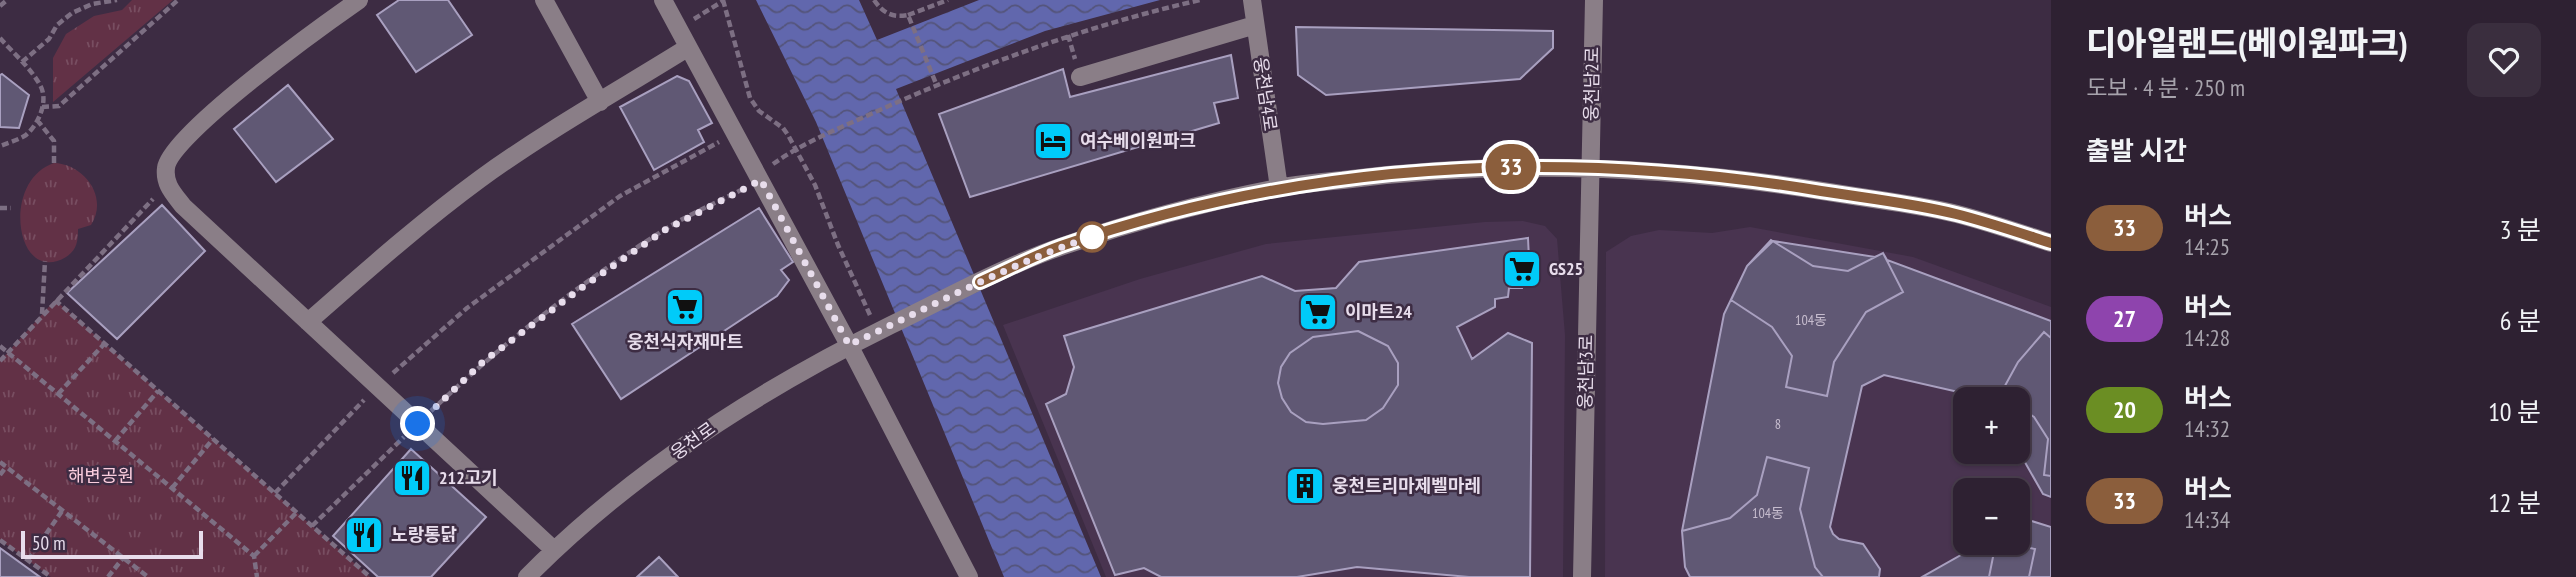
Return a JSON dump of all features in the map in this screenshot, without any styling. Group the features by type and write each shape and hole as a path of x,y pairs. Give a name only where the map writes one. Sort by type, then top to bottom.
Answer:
{"street":[{"path":"359,0 302,40 206,119 170,154 166,167 167,184 183,206 554,550"},
{"path":"544,0 600,102"},
{"path":"663,0 760,177 969,577"},
{"name":"웅천남4로","path":"1252,0 1279,188"},
{"name":"웅천남2로","path":"1591,168 1594,0"},
{"path":"1080,77 1255,25"},
{"path":"307,322 480,179 687,48"},
{"path":"1279,188 1411,171 1518,166 1591,168 1762,181 1954,214 2051,243"},
{"name":"웅천남3로","path":"1581,577 1591,168"},
{"name":"웅천로","path":"527,577 601,509 708,430 766,392 849,345 1059,247 1198,207 1279,188"}],"path":[{"path":"0,6 7,0"},
{"path":"21,62 49,39 57,25 72,13 92,4 117,0"},
{"path":"42,107 59,106 178,0"},
{"path":"678,29 723,0 750,98 759,111 783,128 815,185 838,245 878,331"},
{"path":"874,0 880,9 888,14 908,15 948,0"},
{"path":"312,526 484,361 584,286 665,230 760,177 795,149 906,98 1069,35 1200,0"},
{"path":"908,15 937,86"},
{"path":"0,38 44,93 37,120 24,136 0,146"},
{"path":"0,49 6,44"},
{"path":"37,120 54,141 54,163"},
{"path":"275,493 377,387 467,308 620,196 735,134"},
{"path":"0,361 167,184"},
{"path":"0,208 11,208"},
{"path":"42,314 45,261"},
{"path":"55,300 370,577"},
{"path":"58,394 105,343"},
{"path":"0,346 254,556 257,577"},
{"path":"115,441 158,391"},
{"path":"172,488 213,439"},
{"path":"0,462 148,577"},
{"path":"0,475 6,467"},
{"path":"28,560 62,511"},
{"path":"254,556 297,512"},
{"path":"0,540 51,577"},
{"path":"108,577 123,558"}],"shaded area":[{"name":"웅천트리마제벨마레","path":"1523,221 1545,226 1557,239 1565,335 1563,577 1106,577 1003,325 1140,279 1266,244 1485,222"},
{"path":"1750,227 1913,257 2051,307 2051,577 1605,577 1606,252 1631,236 1659,230 1712,233"}],"green space":[{"path":"132,0 173,0 53,102 53,58 66,34 94,16 122,10"},
{"path":"54,163 75,169 84,176 95,193 97,204 91,225 78,229 73,251 66,257 49,262 35,258 26,245 21,228 21,209 26,190 37,173"},
{"name":"해변공원","path":"55,300 370,577 51,577 0,540 0,361"}],"water":[{"path":"756,0 859,0 877,40 979,0 1160,0 1045,31 896,89 1101,577 1004,577 816,122"}],"building":[{"path":"399,0 448,0 472,35 416,72 377,15"},
{"path":"1296,27 1553,31 1553,48 1520,79 1326,95 1298,75"},
{"name":"여수베이원파크","path":"1231,55 1238,98 1214,103 1219,123 970,197 939,114 1063,69 1070,97"},
{"path":"2,74 29,95 19,128 0,127"},
{"path":"677,76 689,81 712,123 698,130 704,142 654,170 620,107"},
{"path":"288,85 333,139 276,182 234,129"},
{"path":"162,205 205,251 117,339 67,293"},
{"path":"759,208 793,262 781,270 789,280 777,296 621,399 572,324"},
{"name":"웅천트리마제벨마레","path":"1528,238 1530,280 1523,280 1522,288 1509,288 1508,297 1495,299 1495,307 1457,327 1472,359 1508,333 1532,343 1530,577 1469,577 1357,567 1297,577 1161,577 1144,568 1115,575 1046,404 1066,394 1074,367 1064,336 1262,276 1295,291 1336,288 1359,262"},
{"path":"1771,240 1813,266 1848,271 1883,253 1903,292 1866,312 1834,362 1827,396 1786,387 1792,356 1772,327 1731,300 1747,266"},
{"path":"1773,241 1875,257 1883,253 1887,260 2051,321 2051,497 2043,494 2026,464 2030,464 2030,387 1953,387 1953,391 1884,375 1862,386 1830,527 1839,539 1863,544 1880,569 1879,577 1690,577 1685,567 1682,531 1724,314 1747,266"},
{"path":"1358,331 1388,346 1398,363 1398,385 1383,408 1366,420 1323,424 1306,422 1291,412 1282,398 1278,383 1281,367 1290,353 1313,337"},
{"path":"2044,332 2051,338 2051,476 2044,475 2048,439 2030,414 2030,387 2004,387 2018,362"},
{"path":"411,449 486,517 431,577 378,577 333,536"},
{"path":"1767,457 1809,468 1800,509 1815,567 1823,577 1690,577 1685,567 1682,531 1730,518 1757,495"},
{"path":"2030,521 2051,527 2051,577 1922,577 1961,555 2030,555"},
{"path":"0,548 40,577 0,577"},
{"path":"2030,548 2035,549 2029,577 1989,577 1993,555 2030,555"},
{"path":"659,557 678,577 637,577"}],"bus line":[{"name":"33","path":"980,282 1059,247 1188,209 1279,188 1411,171 1518,166 1657,172 1762,181 1954,214 2051,243"}],"place":[{"name":"여수베이원파크","path":"1053,141"},
{"name":"GS25","path":"1522,269"},
{"name":"웅천식자재마트","path":"685,307"},
{"name":"이마트24","path":"1318,312"},
{"name":"212고기","path":"412,478"},
{"name":"웅천트리마제벨마레","path":"1305,486"},
{"name":"노랑통닭","path":"364,535"}],"route":[{"path":"418,424 484,361 584,286 665,230 761,180 849,345 1059,247 1103,233 1092,237"}]}
